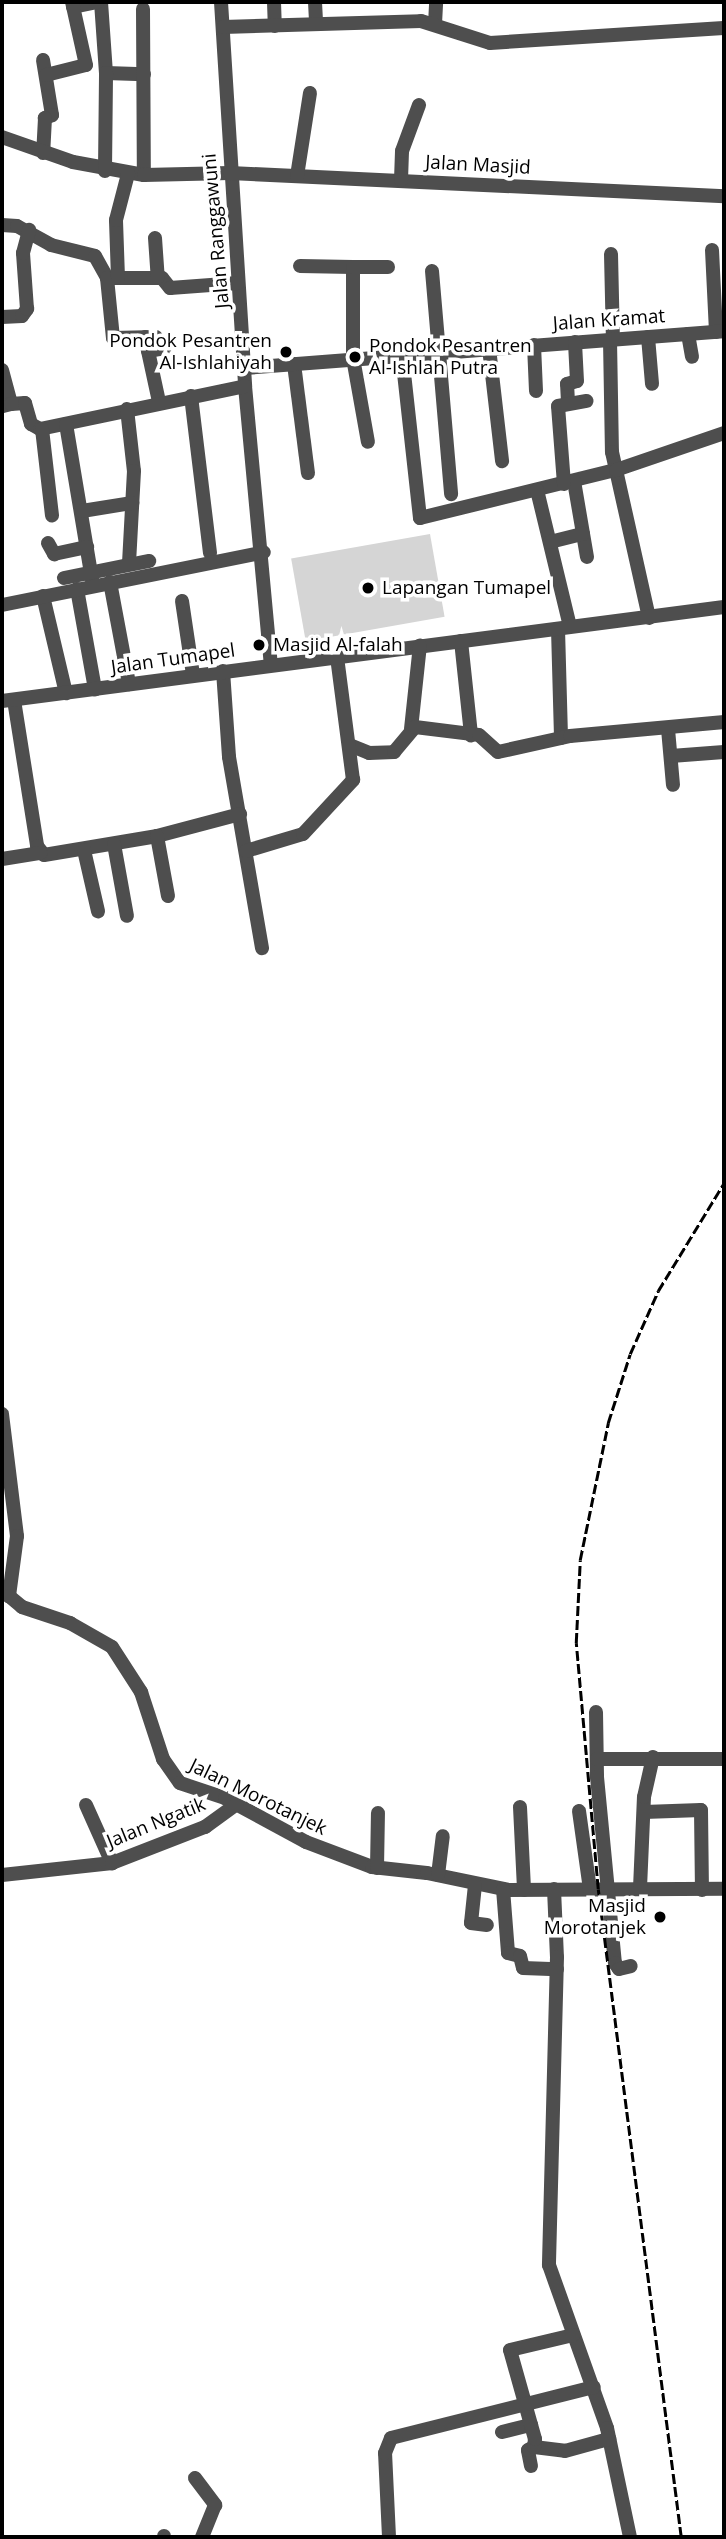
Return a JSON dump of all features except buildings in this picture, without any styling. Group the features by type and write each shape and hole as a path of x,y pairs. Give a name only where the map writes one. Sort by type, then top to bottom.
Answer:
{"street":[{"path":"46,75 86,65 73,4 99,2 106,74 105,171"},
{"name":"Jalan Ranggawuni","path":"221,2 245,386 263,546 271,665"},
{"path":"274,2 275,26"},
{"path":"315,2 316,23"},
{"path":"435,24 436,2"},
{"path":"143,9 144,175"},
{"path":"223,27 316,23 435,24 457,35 490,43 724,28"},
{"path":"43,60 52,115 45,118 43,153"},
{"path":"106,74 144,74"},
{"path":"297,176 310,93"},
{"path":"401,180 402,151 419,105"},
{"name":"Jalan Masjid","path":"2,137 43,153 105,171 128,174 230,173 724,196"},
{"path":"128,174 116,220 113,338 154,343 159,402"},
{"path":"2,225 29,230 51,245 95,256 113,278"},
{"path":"2,317 25,313 23,253 29,230"},
{"path":"155,239 158,277"},
{"path":"712,250 720,332"},
{"path":"611,254 614,460 649,618"},
{"path":"300,266 388,267"},
{"path":"353,267 353,358 368,442"},
{"path":"432,271 436,352 451,494"},
{"path":"113,278 158,277 172,289 238,283"},
{"name":"Jalan Kramat","path":"245,368 720,332"},
{"path":"688,334 692,358"},
{"path":"648,337 652,384"},
{"path":"568,402 566,384 577,381 575,342"},
{"path":"534,345 536,391"},
{"path":"489,348 502,461"},
{"path":"402,355 419,513 537,490 567,481 614,460 724,433"},
{"path":"294,363 308,473"},
{"path":"2,370 6,406 25,403 31,424 42,429 159,402 245,386"},
{"path":"191,396 210,553"},
{"path":"587,401 568,402 558,407 562,460 587,557"},
{"path":"127,409 132,503 129,565"},
{"path":"66,424 92,580"},
{"path":"42,429 52,515"},
{"path":"537,490 550,542 564,628 562,738"},
{"path":"82,511 132,503"},
{"path":"550,542 583,534"},
{"path":"48,542 54,554 87,547"},
{"path":"64,578 110,582 263,546"},
{"path":"2,605 77,589 129,565 149,561"},
{"path":"110,582 129,684"},
{"path":"77,589 95,689"},
{"path":"43,596 66,693"},
{"path":"182,601 192,675"},
{"name":"Jalan Tumapel","path":"8,701 724,607"},
{"path":"461,640 471,735"},
{"path":"352,747 378,754 394,752 411,729 420,645"},
{"path":"246,850 294,838 318,822 353,780 352,747 337,656"},
{"path":"223,671 229,757 262,948"},
{"path":"8,701 41,853"},
{"path":"411,729 425,726 484,737 498,752 562,738 724,722"},
{"path":"668,729 673,785"},
{"path":"671,757 724,752"},
{"path":"2,859 41,853 51,856 157,836 240,814"},
{"path":"157,836 168,896"},
{"path":"114,844 127,916"},
{"path":"84,849 98,911"},
{"name":"Jalan Morotanjek","path":"2,1414 16,1518 17,1553 9,1596 13,1603 79,1627 112,1647 141,1692 174,1779 237,1804 306,1842 377,1868 438,1875 475,1885 503,1900 524,1890 724,1889"},
{"path":"596,1712 597,1759 615,1963 619,1969 631,1966"},
{"path":"640,1888 643,1812 653,1757"},
{"path":"597,1759 724,1759"},
{"name":"Jalan Ngatik","path":"2,1875 112,1863 205,1827 237,1804"},
{"path":"86,1805 112,1863"},
{"path":"520,1807 524,1890"},
{"path":"643,1812 701,1810 702,1890"},
{"path":"579,1811 590,1889"},
{"path":"377,1868 384,1830 378,1812"},
{"path":"438,1875 443,1836"},
{"path":"475,1885 471,1923 487,1925"},
{"path":"554,1889 557,1964 548,2248 555,2290 594,2387 609,2439 630,2537"},
{"path":"503,1900 509,1953 520,1956 523,1968 557,1964"},
{"path":"531,2466 531,2425 510,2350 573,2335"},
{"path":"389,2537 385,2453 391,2438 594,2387"},
{"path":"502,2432 531,2425"},
{"path":"513,2455 531,2449 565,2451 609,2439"},
{"path":"195,2478 215,2505 202,2537"}],"shaded area":[{"name":"Lapangan Tumapel","path":"430,534 445,617 306,641 291,558"}],"railway":[{"path":"681,2537 598,1889 576,1643 580,1560 608,1423 630,1354 658,1291 724,1183"}],"place":[{"name":"Pondok Pesantren Al-Ishlahiyah","path":"286,352"},
{"name":"Pondok Pesantren Al-Ishlah Putra","path":"355,357"},
{"name":"Lapangan Tumapel","path":"368,588"},
{"name":"Masjid Al-falah","path":"259,645"},
{"name":"Masjid Morotanjek","path":"660,1917"}]}
